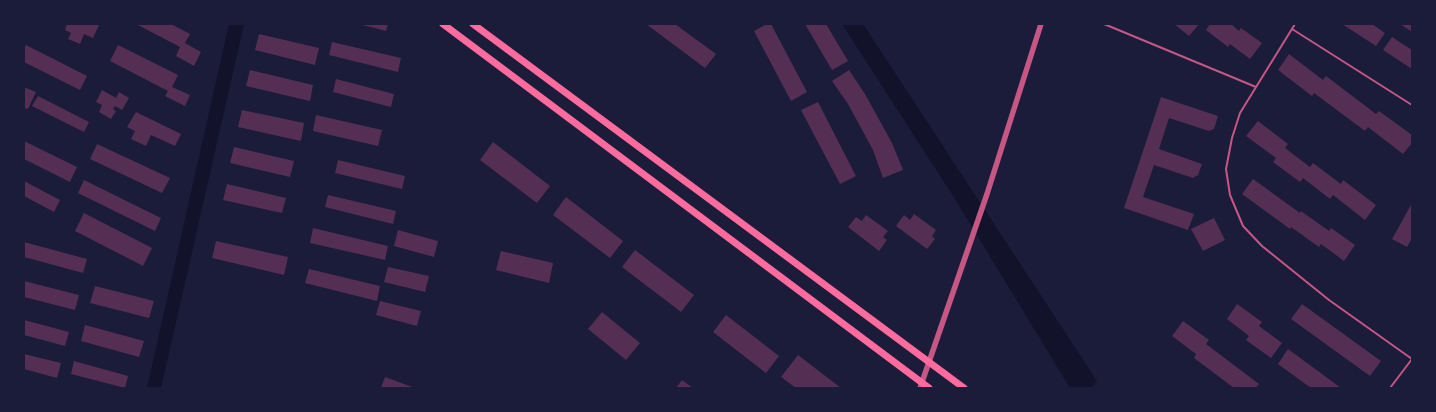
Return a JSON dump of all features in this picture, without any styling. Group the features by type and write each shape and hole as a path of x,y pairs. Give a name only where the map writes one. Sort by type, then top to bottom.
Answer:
{"main road":[{"path":"443,24 924,387"},
{"path":"473,24 964,388"}],"street":[{"path":"924,387 930,363 987,194 1041,24"}],"lane":[{"path":"1104,24 1256,87"},
{"path":"1295,24 1240,113 1232,138 1226,170 1230,195 1243,226 1262,246 1329,300 1412,359 1390,388"},
{"path":"1292,29 1412,105"}],"shaded area":[{"path":"229,24 244,24 161,388 147,388"},
{"path":"842,24 863,24 1097,381 1091,388 1070,388 955,199"}],"building":[{"path":"67,24 99,25 93,38 84,34 80,44 68,39 71,33 65,30"},
{"path":"136,24 171,24 190,34 185,43 201,52 194,66 176,56 180,47"},
{"path":"359,24 388,24 386,31"},
{"path":"646,24 675,24 716,54 705,68"},
{"path":"767,24 771,24 807,92 791,101 754,31"},
{"path":"805,24 826,24 848,61 832,70"},
{"path":"1174,24 1199,24 1189,36"},
{"path":"1210,24 1231,24 1239,31 1241,28 1262,43 1250,59 1230,44 1228,47 1206,30"},
{"path":"1342,24 1372,24 1385,33 1376,46"},
{"path":"1400,24 1412,24 1412,32"},
{"path":"259,34 319,48 315,65 255,50"},
{"path":"1392,37 1412,50 1412,69 1383,50"},
{"path":"332,42 401,58 398,72 329,55"},
{"path":"26,45 87,76 80,90 24,62 24,49"},
{"path":"118,45 178,75 172,87 190,95 185,106 165,96 168,91 110,61"},
{"path":"1289,54 1323,80 1326,76 1376,114 1379,111 1412,135 1412,143 1403,154 1368,127 1365,131 1314,93 1312,96 1278,70"},
{"path":"250,70 313,85 310,101 246,86"},
{"path":"849,70 865,94 892,143 903,170 883,178 873,150 848,104 832,81"},
{"path":"336,79 394,94 391,107 333,92"},
{"path":"24,87 36,92 28,109 24,108"},
{"path":"102,90 116,98 119,92 129,98 122,110 115,106 113,109 116,111 111,119 99,112 102,105 96,102"},
{"path":"38,96 89,122 84,132 32,106"},
{"path":"1161,97 1218,116 1214,129 1209,131 1169,118 1159,149 1202,164 1198,175 1193,178 1154,165 1143,197 1194,214 1188,230 1124,208"},
{"path":"818,102 856,176 840,184 801,110"},
{"path":"242,110 304,123 301,141 238,127"},
{"path":"136,112 181,134 175,146 151,135 146,146 131,139 135,131 127,127"},
{"path":"316,115 382,130 378,146 313,131"},
{"path":"1258,121 1288,144 1285,148 1310,167 1313,163 1341,184 1343,180 1376,205 1365,220 1333,195 1330,199 1303,178 1300,182 1273,162 1276,158 1246,136"},
{"path":"24,141 77,167 70,182 24,159"},
{"path":"493,142 550,186 537,203 480,160"},
{"path":"97,144 170,178 162,193 90,159"},
{"path":"234,147 294,161 290,177 230,163"},
{"path":"338,160 405,176 402,189 335,173"},
{"path":"1253,179 1300,213 1301,211 1329,231 1331,228 1355,245 1344,261 1321,244 1319,247 1291,227 1290,229 1242,194"},
{"path":"84,180 161,218 155,231 78,193"},
{"path":"24,181 60,200 54,212 24,196"},
{"path":"227,184 286,198 282,213 223,200"},
{"path":"328,195 396,211 393,224 325,207"},
{"path":"566,197 623,241 610,258 553,215"},
{"path":"1412,203 1412,238 1407,247 1392,239"},
{"path":"84,213 152,248 143,266 75,231"},
{"path":"914,214 936,230 932,236 935,239 927,249 896,226 904,215 910,220"},
{"path":"866,215 888,231 883,237 887,240 879,251 848,227 856,217 862,221"},
{"path":"1214,218 1225,240 1203,251 1191,229"},
{"path":"313,228 388,246 385,260 310,243"},
{"path":"398,230 438,241 434,257 394,246"},
{"path":"216,241 288,257 284,275 212,258"},
{"path":"24,242 87,259 83,273 24,257"},
{"path":"635,250 694,295 681,312 622,267"},
{"path":"501,251 553,263 549,283 496,270"},
{"path":"388,267 429,276 425,292 384,282"},
{"path":"309,269 380,286 377,301 305,283"},
{"path":"24,281 79,295 75,310 24,297"},
{"path":"95,286 154,301 149,318 90,303"},
{"path":"380,301 421,311 417,326 376,315"},
{"path":"1237,304 1262,322 1259,326 1282,343 1271,358 1246,340 1249,336 1227,319"},
{"path":"1302,304 1381,361 1370,376 1291,319"},
{"path":"602,312 640,343 626,360 588,329"},
{"path":"726,315 779,356 766,373 713,332"},
{"path":"24,320 69,332 65,346 24,335"},
{"path":"1183,321 1209,340 1206,344 1259,384 1256,388 1234,388 1194,358 1196,354 1172,336"},
{"path":"85,325 144,341 139,357 81,341"},
{"path":"1288,349 1341,388 1311,388 1278,364"},
{"path":"24,354 61,363 57,378 24,369"},
{"path":"798,355 841,388 796,388 781,377"},
{"path":"74,361 128,376 125,388 71,374"},
{"path":"385,377 415,388 381,388"},
{"path":"682,380 693,388 676,388"}]}
